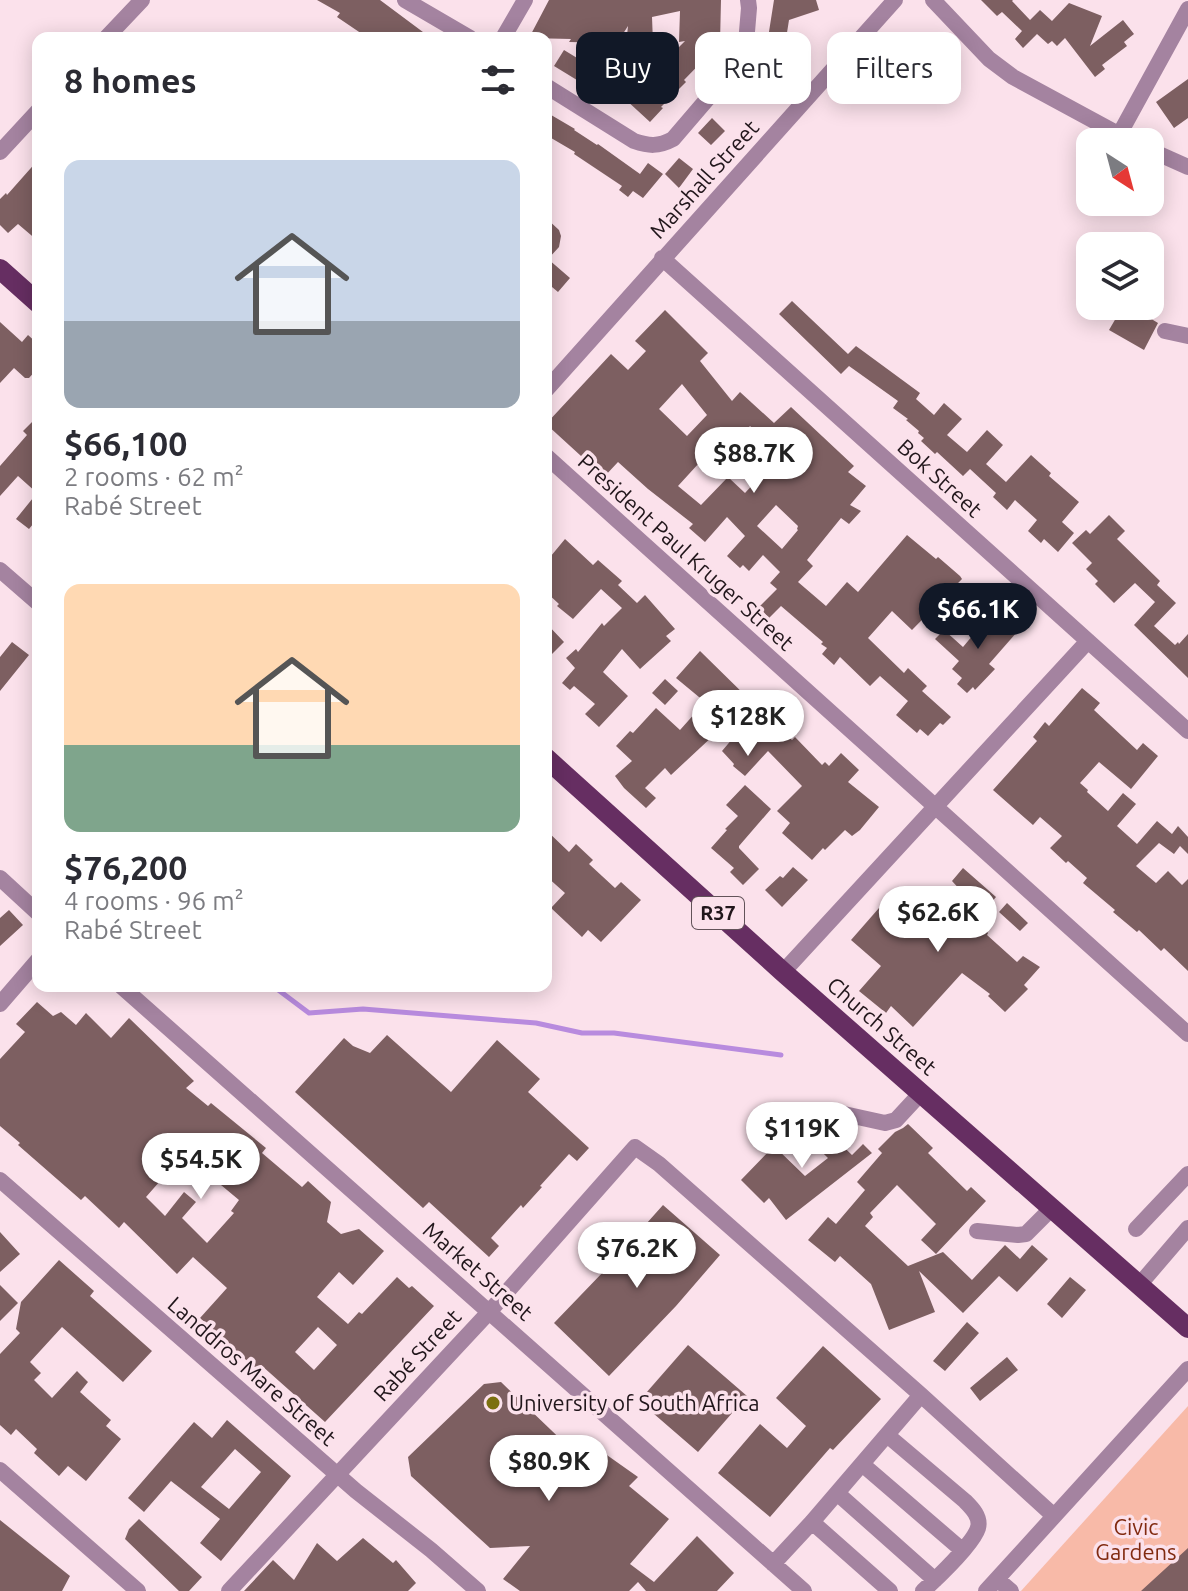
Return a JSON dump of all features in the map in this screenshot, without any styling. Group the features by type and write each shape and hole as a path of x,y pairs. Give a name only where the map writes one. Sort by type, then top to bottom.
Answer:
{"main road":[{"path":"0,269 32,298"},
{"name":"Church Street","path":"552,763 783,972 1188,1328"}],"street":[{"path":"112,32 142,0"},
{"path":"506,32 525,0"},
{"path":"552,90 634,141 650,146 663,144 673,139 745,55 748,0"},
{"name":"Marshall Street","path":"552,383 895,0"},
{"path":"933,0 989,59 1013,77 1106,128"},
{"path":"411,2 460,32"},
{"path":"1131,128 1188,9"},
{"path":"0,152 32,117"},
{"path":"1164,156 1188,167"},
{"name":"Bok Street","path":"662,258 1188,731"},
{"path":"1165,331 1188,336"},
{"name":"President Paul Kruger Street","path":"552,461 1188,1034"},
{"path":"0,570 32,598"},
{"path":"783,972 1088,641"},
{"path":"0,878 32,907"},
{"path":"0,1004 32,967"},
{"name":"Market Street","path":"128,992 804,1591"},
{"path":"844,1114 885,1123 896,1120 926,1098"},
{"name":"Rabé Street","path":"229,1591 490,1311 635,1147 671,1175 921,1395"},
{"path":"1136,1229 1188,1174"},
{"name":"Landdros Mare Street","path":"0,1180 336,1474 478,1591"},
{"path":"977,1231 1026,1234 1052,1208"},
{"path":"1140,1284 1188,1228"},
{"path":"1011,1591 991,1585 1188,1369"},
{"path":"773,1564 921,1395 1054,1516"},
{"path":"837,1493 929,1586 962,1550 978,1527 974,1512 887,1435"},
{"path":"862,1464 962,1550"},
{"path":"0,1470 138,1591"},
{"path":"812,1522 890,1591"}],"green space":[{"name":"Civic Gardens","path":"1188,1406 1188,1591 1021,1591"}],"building":[{"path":"317,0 380,0 423,32 359,32 337,17 340,13"},
{"path":"549,0 721,0 720,32 695,32 695,69 679,89 679,47 685,41 679,42 680,11 652,17 653,32 627,32 628,26 624,32 576,32 576,42 552,39 552,32 532,32"},
{"path":"774,0 816,0 819,10 789,20 787,32 769,32"},
{"path":"981,0 1013,0 1030,20 1040,10 1052,21 1069,3 1102,16 1090,46 1123,20 1134,34 1124,42 1127,46 1102,65 1105,69 1095,77 1065,38 1057,46 1052,41 1048,44 1037,34 1023,48 1015,39 1022,31 1002,12 997,16"},
{"path":"564,50 576,57 576,79 554,66"},
{"path":"1188,79 1188,118 1174,128 1156,102"},
{"path":"630,104 664,104 650,122"},
{"path":"552,116 640,174 648,163 663,174 643,198 633,191 628,197 619,190 622,186 552,139"},
{"path":"712,118 725,131 711,145 698,133"},
{"path":"679,158 693,169 679,188 665,174"},
{"path":"32,167 32,236 18,224 8,233 0,225 0,199"},
{"path":"552,224 561,236 559,247 552,255"},
{"path":"552,262 570,278 558,292 552,287"},
{"path":"792,301 848,354 856,346 920,393 916,399 934,415 944,403 962,419 947,435 967,452 987,430 1003,445 986,464 1006,482 1031,455 1051,473 1049,476 1079,502 1062,522 1074,533 1058,552 1044,539 1041,543 1028,531 1037,520 1015,500 1007,510 993,497 996,493 970,469 963,476 921,441 924,438 919,431 893,408 898,401 849,366 841,374 779,314"},
{"path":"665,310 708,353 700,361 732,401 740,392 774,423 791,407 854,466 848,472 866,486 850,505 861,511 849,524 841,518 807,560 813,566 798,582 826,606 847,582 858,592 907,535 960,576 962,579 912,630 892,611 868,638 904,673 908,668 927,686 922,691 951,717 943,725 940,723 928,736 920,729 917,733 896,715 908,701 880,676 870,686 840,657 834,665 822,654 827,648 821,644 823,642 781,606 769,618 759,607 777,589 770,583 780,572 763,555 749,571 743,565 740,568 727,556 745,536 727,517 705,542 689,528 693,524 618,462 604,477 552,429 552,418 611,354 628,370 646,351 635,341","holes":["682,384 707,415 687,436 659,409","750,426 781,454 745,493 728,477 701,505 678,486 710,451 728,467 738,456 730,448","776,505 798,526 782,549 757,526"]},
{"path":"1115,320 1153,320 1158,323 1144,350 1109,330"},
{"path":"0,322 22,342 28,335 32,339 32,375 25,378 14,368 0,383"},
{"path":"32,422 32,489 18,476 0,496 0,466 27,435 23,431"},
{"path":"32,499 32,525 29,529 16,519"},
{"path":"1109,515 1125,531 1117,539 1160,581 1157,585 1176,603 1154,626 1175,645 1188,634 1188,678 1134,625 1155,602 1135,583 1114,603 1095,584 1098,581 1086,569 1092,563 1072,543 1086,530 1090,534"},
{"path":"565,539 593,565 598,560 622,581 618,585 637,603 645,595 675,629 666,636 671,641 640,669 622,649 603,672 628,696 599,727 585,714 595,704 574,686 570,690 562,683 575,668 566,658 576,649 578,652 602,623 604,626 622,608 601,589 573,619 552,598 552,555"},
{"path":"993,611 1017,632 989,664 995,669 975,690 973,687 967,693 957,684 962,678 952,669 959,661 935,639 944,630 963,647"},
{"path":"552,629 564,642 552,654"},
{"path":"12,642 29,655 0,691 0,657"},
{"path":"700,651 754,704 761,696 778,711 770,720 792,740 795,737 822,765 825,762 829,766 841,753 859,770 848,782 879,807 860,830 852,836 845,830 812,860 782,833 790,823 777,811 802,786 768,751 745,776 733,766 722,751 739,731 729,721 671,775 665,768 645,788 656,798 646,808 624,788 615,776 632,761 616,746 630,731 633,733 656,708 680,730 705,702 676,678"},
{"path":"665,679 678,691 665,705 652,693"},
{"path":"1082,688 1100,703 1094,710 1137,750 1143,743 1158,756 1131,789 1099,762 1080,783 1108,811 1123,793 1136,804 1117,826 1137,844 1157,821 1172,834 1178,826 1188,837 1188,854 1180,846 1174,854 1159,843 1136,866 1156,883 1168,871 1182,885 1188,879 1188,971 1164,948 1161,951 1139,930 1137,932 1113,912 1115,910 1083,883 1087,878 1050,848 1062,836 1040,817 1033,825 993,790 1037,741 1033,737 1045,722 1049,726"},
{"path":"745,785 771,809 739,846 759,869 743,885 730,872 734,868 711,848 738,816 726,805"},
{"path":"552,836 569,852 576,844 593,860 589,864 615,888 621,882 641,900 601,942 588,930 582,937 552,909 565,893 552,881"},
{"path":"793,867 808,880 782,907 765,890"},
{"path":"963,868 996,897 976,920 987,935 1017,962 1023,956 1040,967 1024,985 1028,989 1005,1012 988,996 990,994 962,973 913,1027 891,1006 886,1013 859,991 881,966 851,940 879,908 885,913 903,893 934,925 963,893 952,881"},
{"path":"1007,903 1028,923 1020,931 999,912"},
{"path":"9,910 23,925 0,946 0,918"},
{"path":"37,1002 53,1016 61,1012 76,1025 86,1013 111,1038 129,1018 194,1081 186,1088 208,1106 211,1103 266,1148 262,1153 302,1187 308,1181 331,1202 327,1222 341,1234 359,1229 384,1251 353,1285 339,1272 317,1297 348,1324 359,1312 362,1314 397,1277 434,1306 325,1422 261,1365 257,1370 200,1318 227,1288 193,1257 177,1274 124,1222 119,1228 85,1196 81,1200 0,1126 0,1059 25,1032 16,1024","holes":["173,1145 239,1200 231,1211 234,1213 207,1243 182,1218 196,1202 184,1192 165,1216 146,1197 168,1172 158,1163","318,1327 337,1345 314,1370 295,1352"]},
{"path":"387,1035 451,1092 497,1040 540,1079 528,1092 589,1148 577,1161 569,1154 523,1208 521,1205 491,1238 499,1246 489,1257 429,1202 423,1208 295,1092 344,1038 353,1046 370,1053"},
{"path":"805,1110 852,1155 863,1144 872,1153 786,1220 769,1198 764,1203 741,1180 774,1146 805,1176 828,1158 792,1123"},
{"path":"908,1124 933,1148 928,1153 967,1191 971,1187 986,1201 936,1254 921,1240 936,1224 897,1185 870,1213 873,1217 865,1226 908,1266 943,1252 972,1280 1005,1245 1020,1259 1032,1245 1048,1259 1017,1292 999,1276 963,1313 919,1271 935,1312 889,1330 871,1284 840,1256 835,1262 808,1240 828,1217 836,1224 865,1190 857,1182 882,1153 878,1149"},
{"path":"663,1205 720,1255 609,1376 554,1323"},
{"path":"0,1232 20,1254 0,1272"},
{"path":"59,1260 94,1291 90,1296 152,1351 123,1382 62,1327 30,1362 41,1373 34,1380 52,1398 77,1371 88,1382 80,1392 111,1420 106,1426 121,1439 86,1481 68,1466 59,1476 34,1453 37,1449 16,1429 11,1435 0,1425 0,1354 20,1333 16,1329 21,1302"},
{"path":"1070,1277 1086,1290 1062,1318 1047,1304"},
{"path":"0,1285 18,1303 0,1321"},
{"path":"967,1322 979,1333 945,1371 933,1361"},
{"path":"688,1345 747,1396 698,1452 639,1401"},
{"path":"823,1346 881,1399 833,1450 830,1448 770,1517 718,1473 760,1424 787,1448 806,1426 776,1398"},
{"path":"1007,1357 1018,1370 980,1401 970,1388"},
{"path":"501,1382 575,1453 578,1486 604,1453 638,1477 629,1486 669,1519 630,1564 654,1582 697,1536 734,1573 717,1591 646,1591 638,1582 629,1591 520,1591 503,1579 530,1546 490,1548 411,1476 408,1457 484,1384"},
{"path":"227,1420 291,1476 221,1561 200,1543 220,1519 171,1481 144,1512 128,1498 194,1422 212,1438","holes":["235,1449 261,1472 229,1509 201,1487"]},
{"path":"139,1519 202,1577 189,1591 179,1591 125,1539 129,1529"},
{"path":"0,1520 70,1576 62,1591 0,1591"},
{"path":"363,1538 393,1563 396,1560 416,1583 408,1591 244,1591 273,1560 294,1580 317,1543 337,1561"},
{"path":"1188,1548 1188,1591 1141,1591"}],"waterway":[{"path":"281,992 309,1013 363,1009 536,1023 582,1033 614,1033 781,1055"}],"place":[{"name":"University of South Africa","path":"493,1403"}]}
